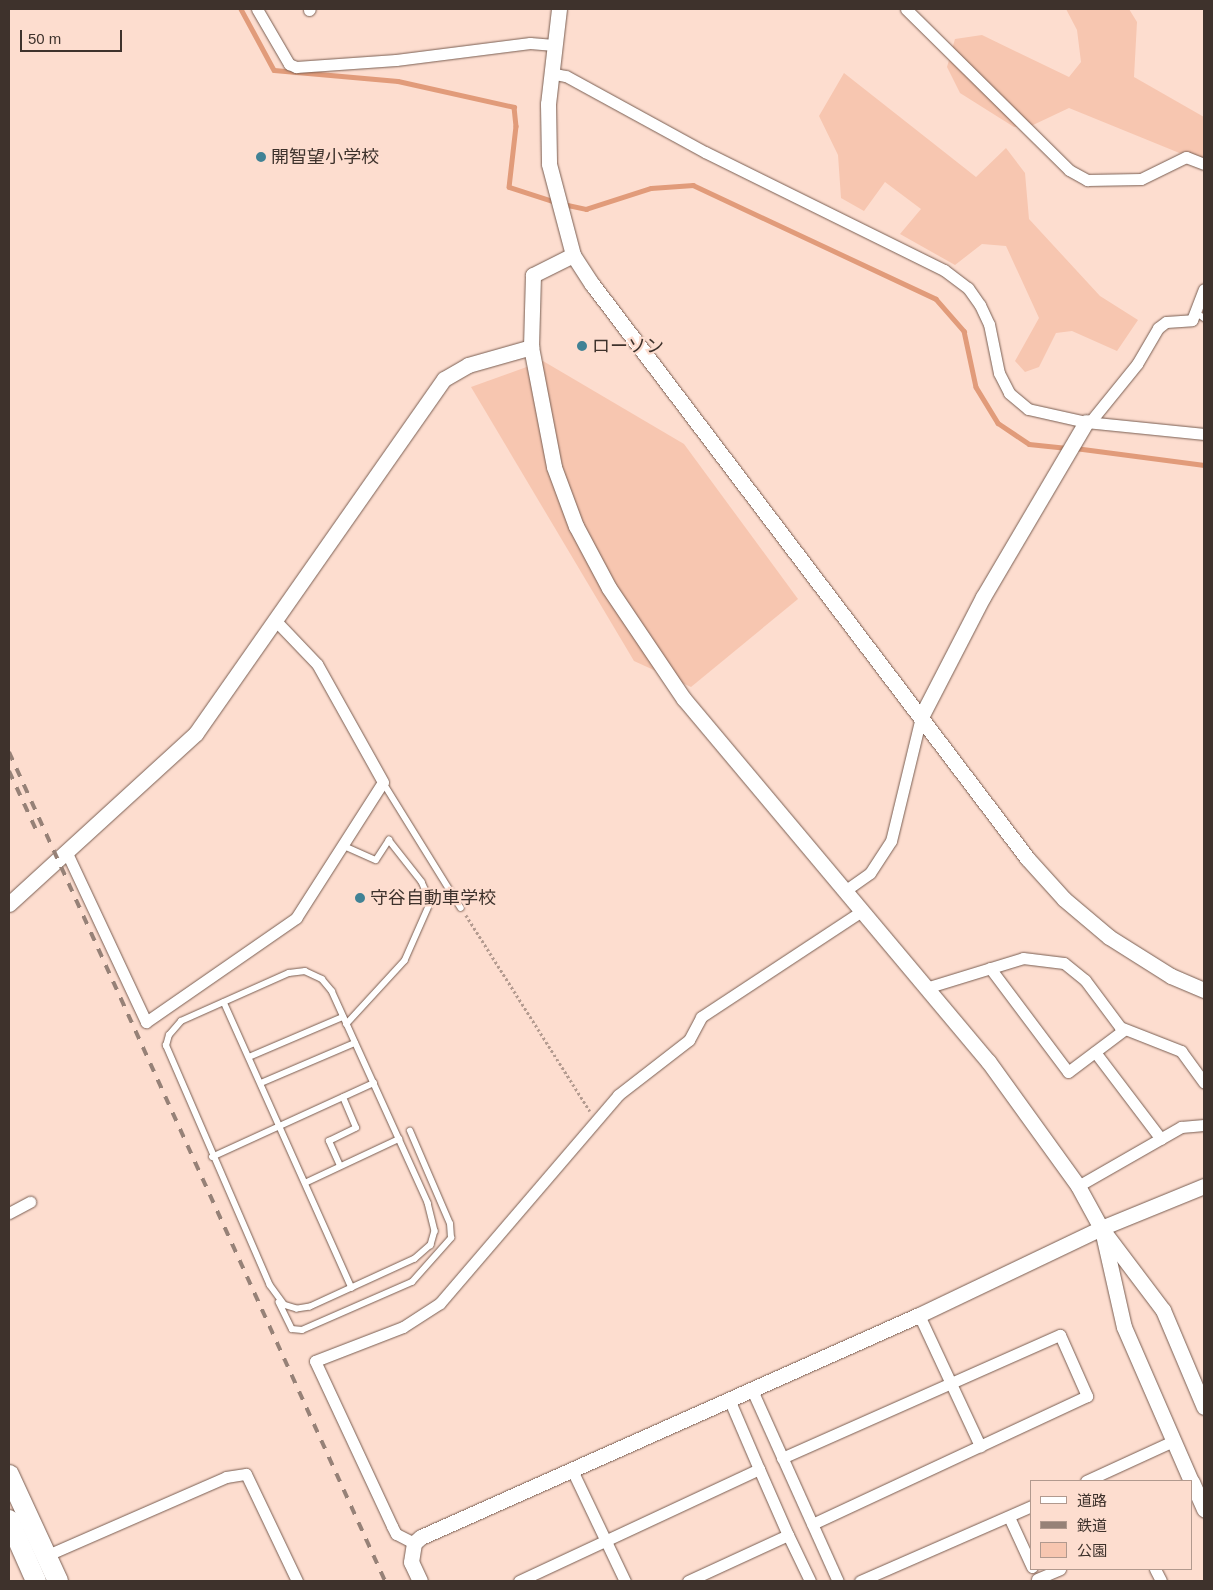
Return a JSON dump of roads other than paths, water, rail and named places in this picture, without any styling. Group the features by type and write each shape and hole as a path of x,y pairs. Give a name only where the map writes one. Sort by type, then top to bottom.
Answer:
{"highway":[{"path":"9,1474 37,1567"},
{"path":"9,1520 37,1567 58,1581"}],"street":[{"path":"257,9 289,64 296,66 378,62 530,43 554,45"},
{"path":"559,9 550,72 549,164 573,255 650,364 1027,858 1064,898 1109,937 1171,976 1204,990"},
{"path":"906,9 1069,170 1087,180 1141,179 1186,157 1203,160"},
{"path":"550,72 566,76 705,152 944,270 968,288 980,306 989,324 999,373 1010,393 1028,409 1088,422 1204,434"},
{"path":"573,255 533,275 531,347 554,467 576,526 609,588 684,699 862,911 929,987 1078,1186 1101,1228 1163,1310 1204,1407"},
{"path":"846,890 870,873 891,841 921,717 983,597 1065,455 1088,422 1137,364 1158,328 1166,322 1192,320 1200,315 1204,289"},
{"path":"9,904 196,733 444,379 468,365 531,347"},
{"path":"66,852 146,1022 296,918 383,782 317,664 275,620"},
{"path":"414,1543 396,1534 315,1361 403,1327 440,1303 618,1095 689,1040 701,1017 862,911"},
{"path":"929,987 1023,958 1064,963 1086,980 1124,1030 1181,1051 1204,1083"},
{"path":"990,968 1068,1072 1124,1030"},
{"path":"1095,1052 1161,1139"},
{"path":"1078,1186 1181,1127 1204,1125"},
{"path":"420,1581 411,1562 414,1543 420,1537 919,1315 1101,1228 1204,1186"},
{"path":"9,1213 30,1202"},
{"path":"1101,1228 1124,1327 1191,1480"},
{"path":"919,1315 980,1446"},
{"path":"782,1458 1060,1335 1087,1396 812,1524"},
{"path":"752,1390 838,1581"},
{"path":"729,1400 810,1581"},
{"path":"1088,1480 1173,1441"},
{"path":"519,1581 759,1469"},
{"path":"572,1470 625,1581"},
{"path":"37,1567 226,1477 246,1474 296,1581"},
{"path":"1193,1484 1204,1509"},
{"path":"860,1581 1030,1507"},
{"path":"1009,1516 1030,1563"},
{"path":"688,1581 788,1535"},
{"path":"1035,1574 1055,1570"}],"lane":[{"path":"383,782 461,908"},
{"path":"342,845 376,860 389,840 422,882 431,902 405,961 347,1024"},
{"path":"276,1296 284,1305 296,1309 310,1307 415,1259 431,1244 433,1218 347,1024 322,979 305,971 289,973 181,1021 174,1027 166,1046 212,1157 276,1296 292,1329 302,1330 412,1282 451,1238 450,1224 410,1131"},
{"path":"224,1002 352,1288"},
{"path":"249,1057 343,1017"},
{"path":"261,1083 355,1043"},
{"path":"212,1157 374,1083"},
{"path":"340,1166 329,1141 356,1128 343,1098"},
{"path":"305,1183 399,1139"}],"waterway":[{"path":"241,9 274,70 398,81 514,107 516,126 509,187 556,202"},
{"path":"563,204 586,209 651,188 693,185 936,299 964,331 976,387 998,423 1029,444 1067,448"},
{"path":"1075,448 1204,465"}],"railway":[{"path":"9,752 385,1581"},
{"path":"9,771 37,832"}],"place":[{"name":"開智望小学校","path":"261,157"},
{"name":"ローソン","path":"582,346"},
{"name":"守谷自動車学校","path":"360,898"}]}
